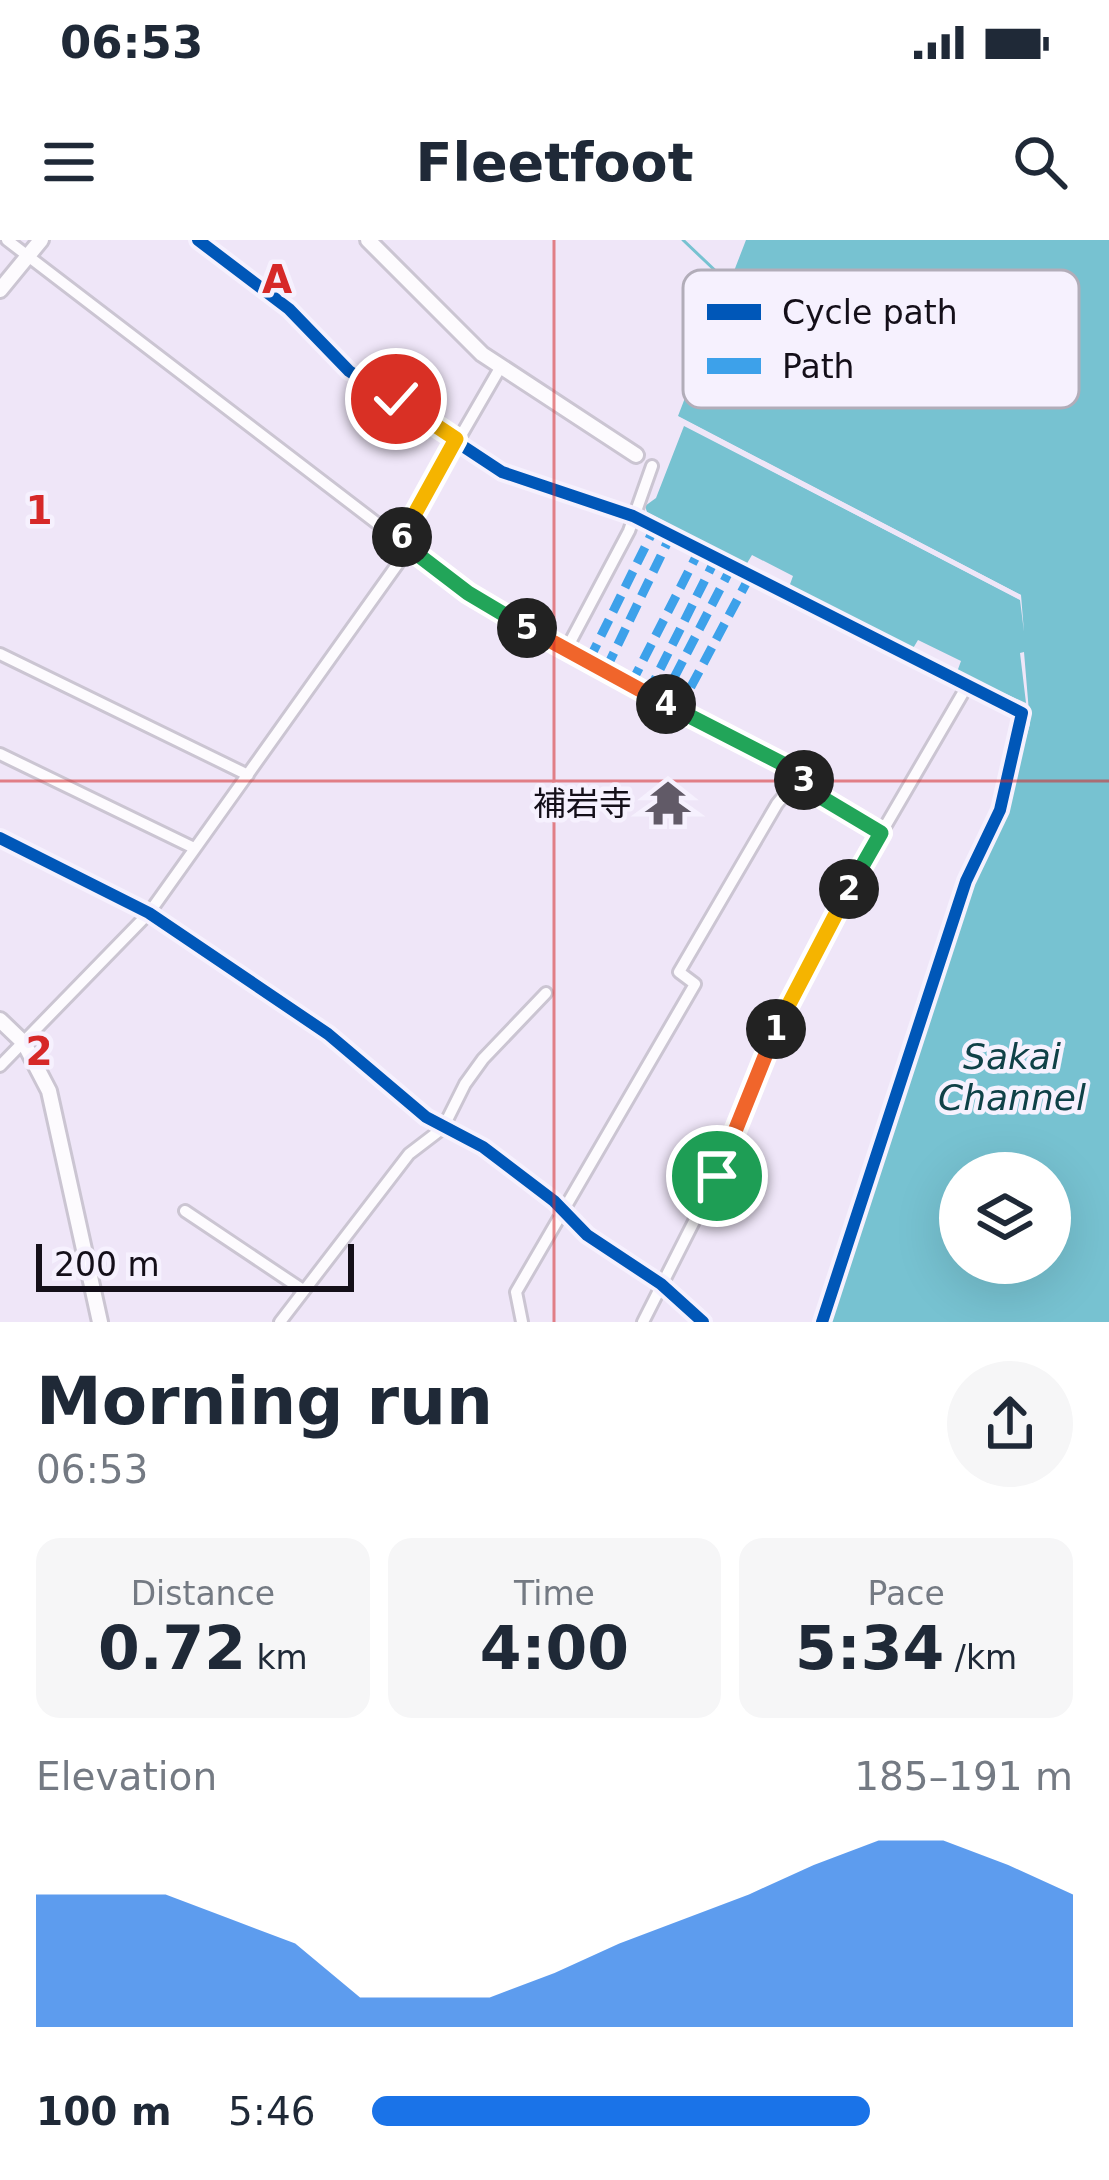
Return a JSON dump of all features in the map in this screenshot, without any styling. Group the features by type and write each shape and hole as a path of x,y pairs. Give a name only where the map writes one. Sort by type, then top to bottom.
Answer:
{"street":[{"path":"8,240 505,617 800,776 824,799 881,833"},
{"path":"0,290 40,240"},
{"path":"197,240 289,310 349,371 502,472 633,516 1022,712 1000,809 966,881 822,1322"},
{"path":"368,240 500,368 636,455"},
{"path":"0,1066 149,913 248,775 405,544 456,439 500,368"},
{"path":"567,648 633,516 652,466"},
{"path":"0,654 248,775"},
{"path":"643,1322 717,1176 775,1031 830,921 968,686"},
{"path":"0,754 194,848"},
{"path":"522,1322 516,1292 695,984 679,972 777,805 800,776"},
{"path":"0,838 149,913 328,1034 443,1128 483,1147 587,1235 661,1284 703,1322"},
{"path":"280,1322 409,1154 443,1128 483,1059 546,993"},
{"path":"0,1020 24,1043 49,1091 100,1322"},
{"path":"185,1211 302,1290"}],"water":[{"name":"Sakai Channel","path":"746,240 1109,240 1109,1322 829,1322 896,1111 920,1051 957,923 1004,815 1030,724 1024,652 1020,653 1026,703 957,672 961,661 918,640 912,650 789,587 793,576 752,555 746,565 647,512 645,506 656,498 684,426 1021,600 1021,595 678,416 683,403 683,408 1079,408 1079,270 734,270"}],"pier":[{"path":"677,416 1021,595 1024,632 1020,600 676,421"}],"waterway":[{"path":"683,240 715,270"}],"marked path":[{"path":"589,660 655,527"},
{"path":"606,669 671,535"},
{"path":"631,684 700,549"},
{"path":"648,693 716,558"},
{"path":"662,701 732,566"},
{"path":"678,711 750,576"}],"cycle path":[{"path":"198,240 289,309 349,371 502,472 633,516 1022,713 1000,810 966,881 822,1322"},
{"path":"0,838 149,913 328,1034 426,1117 483,1147 554,1201 587,1235 661,1284 703,1322"}],"place":[{"name":"補岩寺","path":"668,803"}],"route":[{"path":"396,399 456,439 400,541 505,617 783,764 824,799 881,833 775,1031 717,1176"}]}
